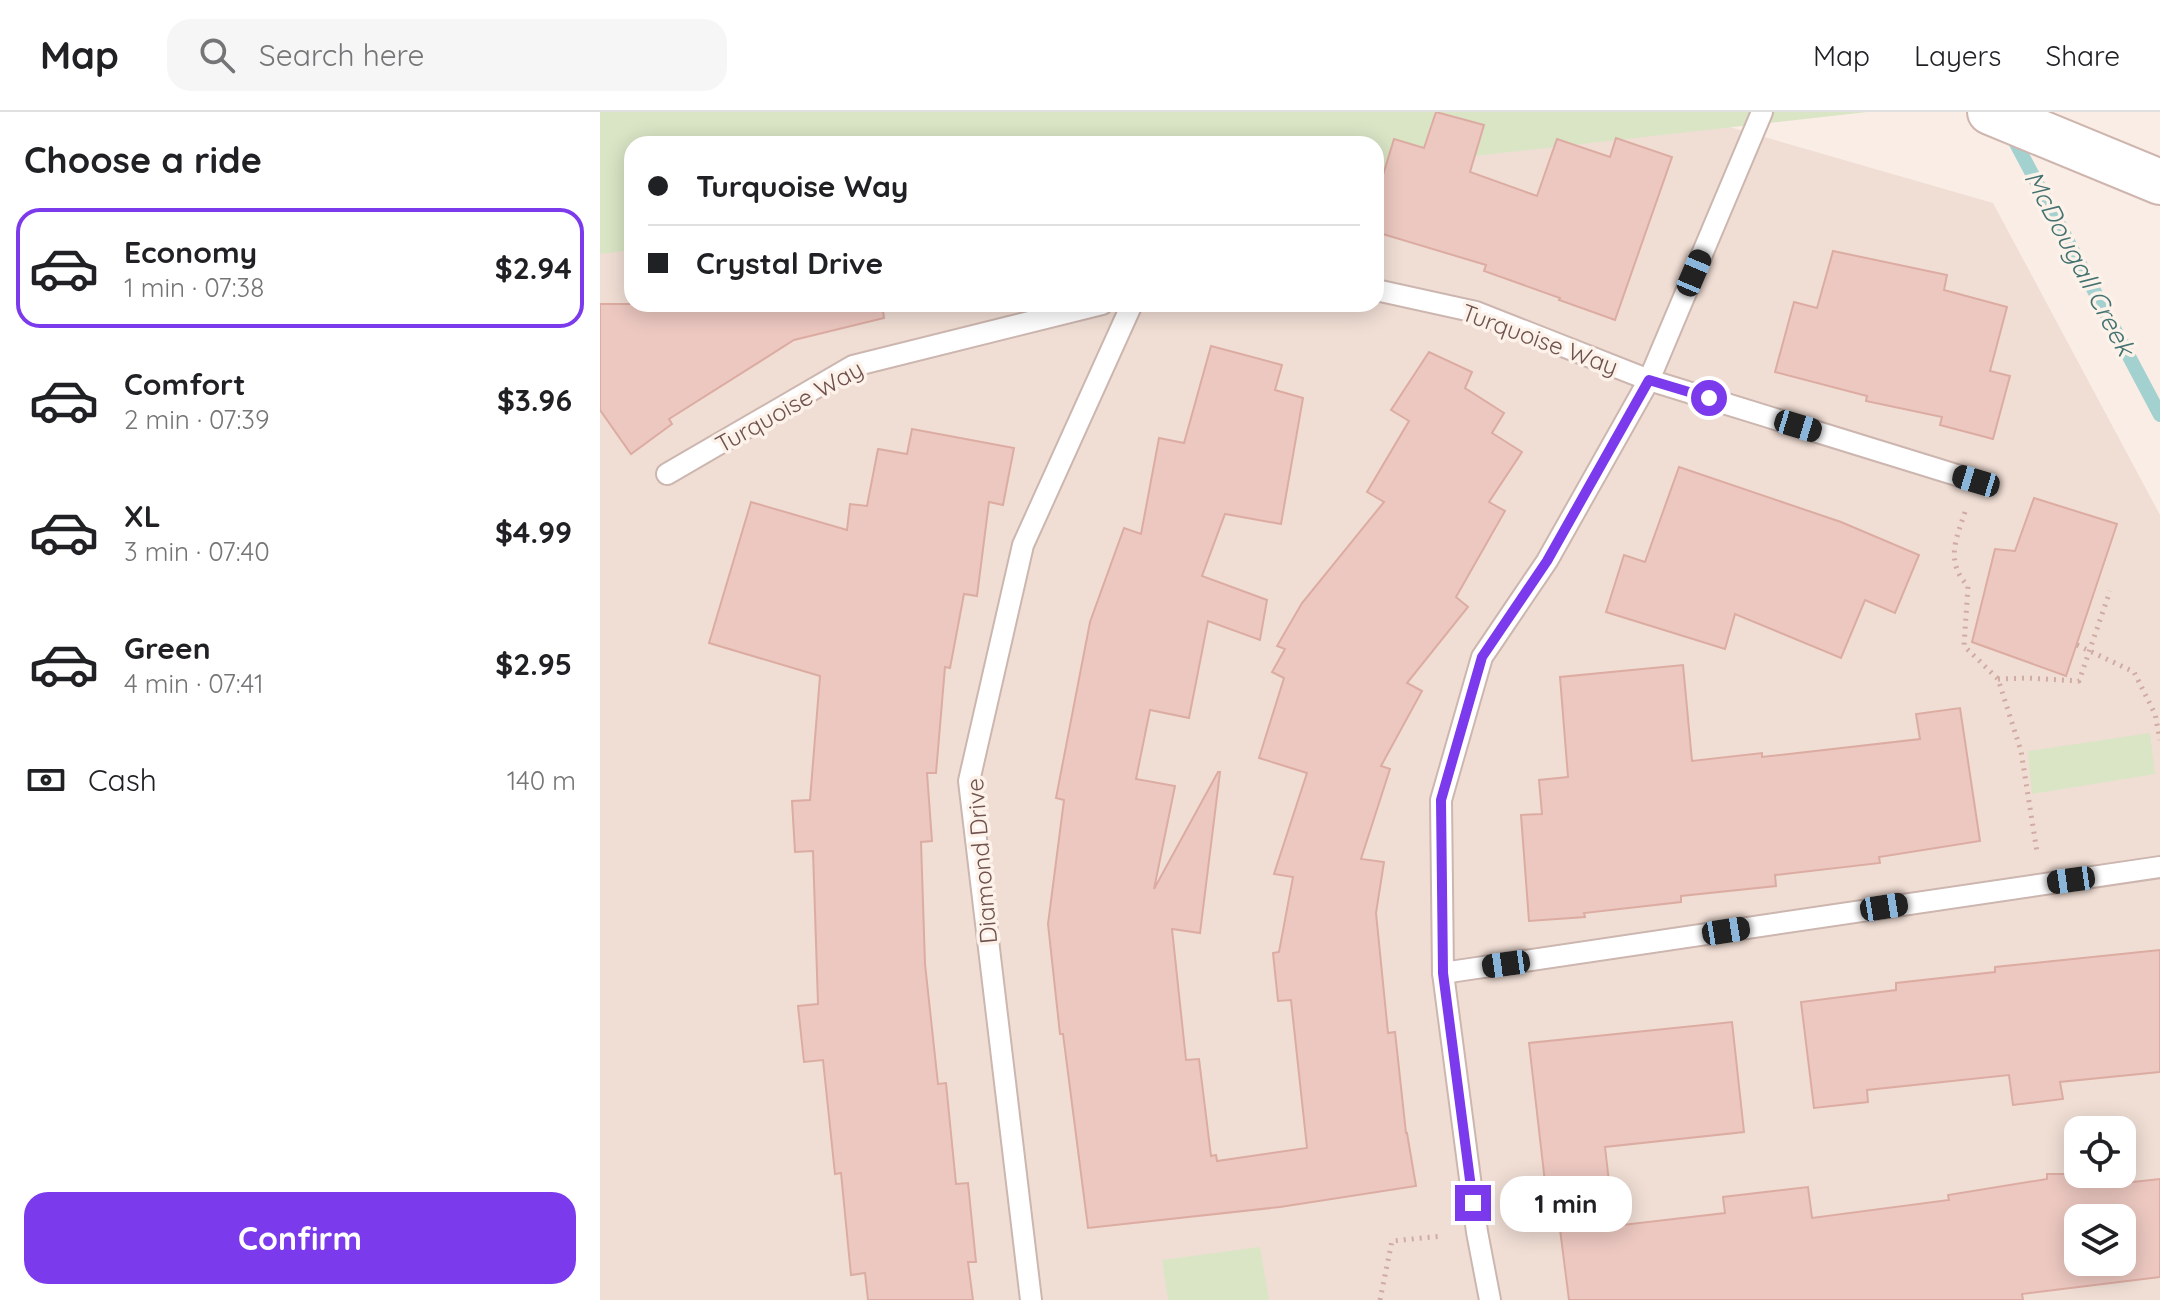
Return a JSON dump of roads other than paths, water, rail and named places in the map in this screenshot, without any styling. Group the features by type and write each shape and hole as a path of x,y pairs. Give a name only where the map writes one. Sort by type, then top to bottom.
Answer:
{"main road":[{"path":"1990,112 2160,182"}],"lane":[{"path":"1490,1300 1477,1232 1443,973 1441,800 1482,657 1547,561 1649,380 1762,112"},
{"name":"Turquoise Way","path":"1384,292 1476,312 1649,380 1976,481"},
{"name":"Turquoise Way","path":"667,474 853,366 1070,312"},
{"name":"Diamond Drive","path":"1031,1300 969,781 1023,545 1128,312"},
{"path":"1443,973 2160,867"}],"waterway":[{"name":"McDougall Creek","path":"2011,134 2160,415"}]}
